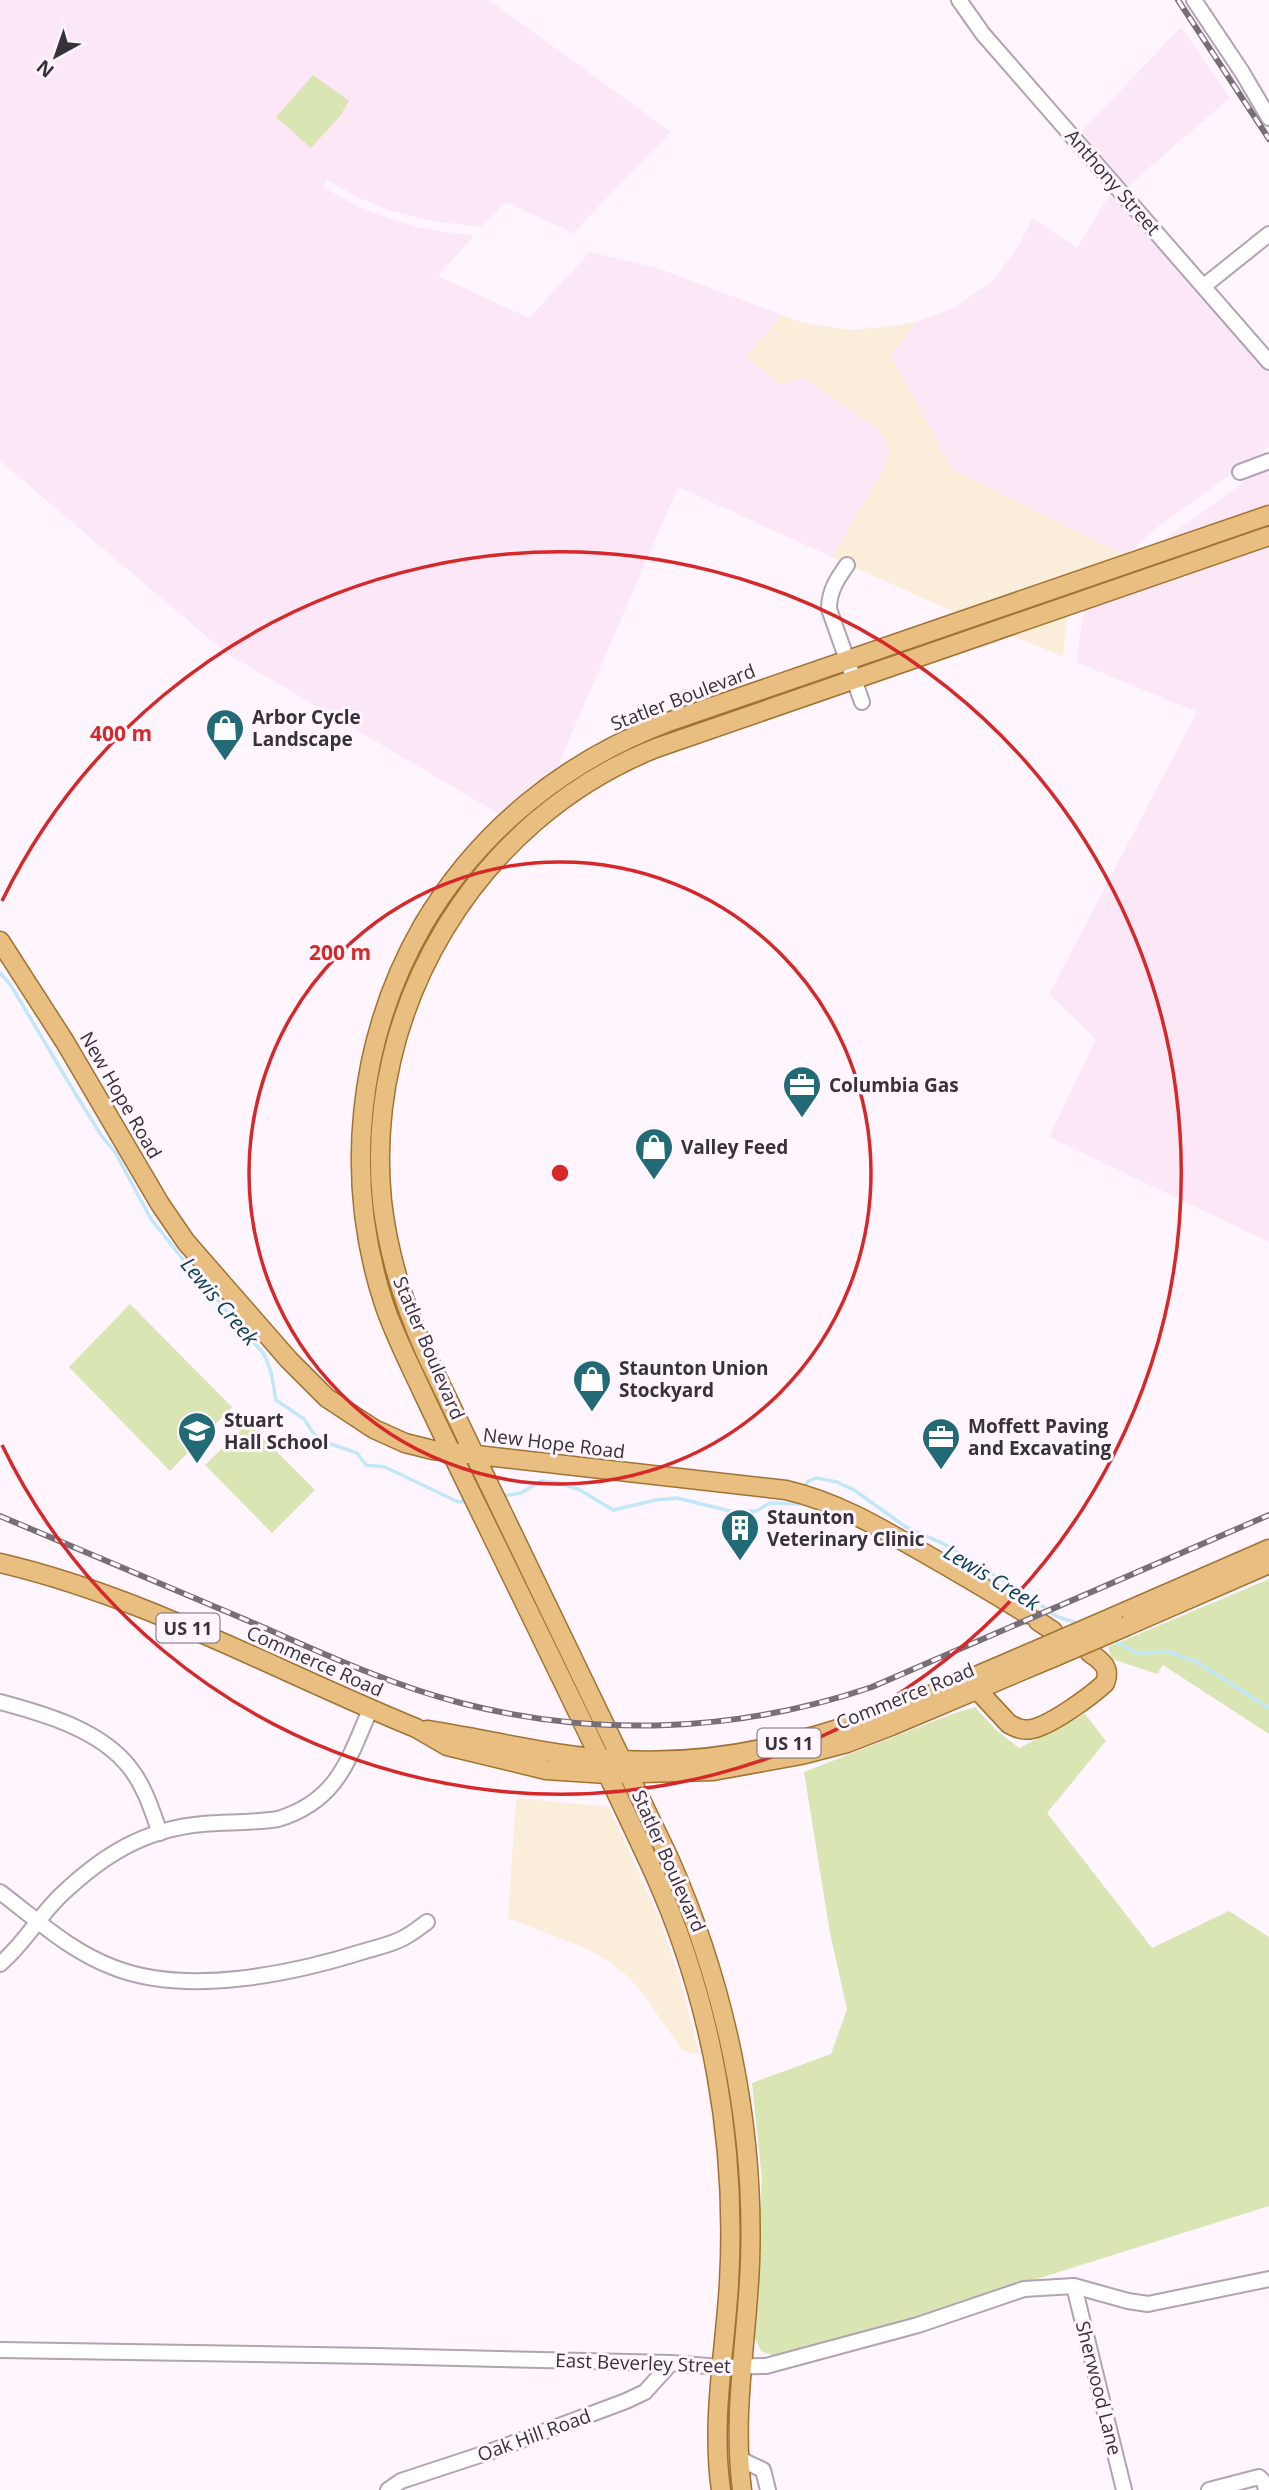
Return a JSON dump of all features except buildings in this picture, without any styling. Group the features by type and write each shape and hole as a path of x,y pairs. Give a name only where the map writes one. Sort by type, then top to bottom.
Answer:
{"main road":[{"name":"Statler Boulevard","path":"721,2490 717,2434 731,2232 727,2146 715,2064 702,2007 679,1934 650,1864 433,1415 389,1317 378,1284 365,1223 361,1175 363,1112 373,1053 390,995 420,931 451,883 484,844 522,807 575,767 654,727 1269,515"},
{"name":"Statler Boulevard","path":"742,2490 737,2413 750,2265 750,2211 745,2137 736,2070 720,2000 694,1917 668,1856 426,1354 406,1307 391,1254 382,1203 381,1137 388,1077 405,1011 426,961 456,910 499,856 544,814 591,780 656,748 1269,537"},
{"name":"New Hope Road","path":"0,941 65,1042 186,1242 283,1354 315,1387 357,1420 408,1444 452,1452 478,1462 802,1494 835,1505 869,1521 1039,1622"},
{"path":"408,1444 423,1433 433,1415"},
{"path":"495,1496 496,1484 511,1466"},
{"name":"Commerce Road","path":"1120,1622 1269,1549"},
{"name":"Commerce Road","path":"0,1563 113,1597 416,1728 603,1766 713,1771 801,1755 847,1743 891,1727 973,1685 1045,1653 1269,1564"},
{"path":"973,1685 1009,1724 1018,1729 1033,1729 1053,1720 1105,1683 1106,1667 1090,1653"}],"street":[{"name":"Anthony Street","path":"958,0 984,34 1269,362"},
{"path":"1194,0 1269,118"},
{"path":"1204,286 1269,234"},
{"path":"1240,472 1269,461"},
{"path":"847,565 829,597 829,609 862,702"},
{"path":"0,1702 90,1735 120,1758 141,1785 160,1833"},
{"path":"0,1964 40,1922 57,1898 117,1849 160,1833 202,1824 264,1822 307,1808 331,1788 340,1776 370,1710"},
{"path":"0,1892 75,1949 96,1961 139,1976 182,1980 266,1974 343,1958 404,1939 427,1922"},
{"name":"East Beverley Street","path":"0,2350 766,2367 918,2325 1024,2289 1074,2286 1149,2304 1269,2279"},
{"name":"Sherwood Lane","path":"1074,2286 1124,2490"},
{"name":"Oak Hill Road","path":"388,2490 401,2481 492,2451 626,2401 645,2392 671,2363"},
{"path":"738,2455 763,2470 768,2490"},
{"path":"1209,2490 1259,2477 1266,2490"}],"shaded area":[{"path":"0,0 489,0 671,132 573,233 506,202 482,227 432,221 392,211 357,197 328,180 323,187 359,207 396,221 421,228 474,236 438,276 529,318 590,252 654,267 782,315 746,357 781,385 802,377 876,427 886,440 889,450 885,468 832,557 678,487 557,768 533,784 499,814 226,653 0,461"},
{"path":"1181,27 1230,98 1128,186 1081,132"},
{"path":"1110,194 1269,368 1269,447 1155,529 1126,555 953,470 891,356 916,322 954,308 994,280 1021,242 1032,218 1077,248"},
{"path":"782,315 803,323 851,330 916,322 891,356 953,470 1126,555 1072,574 1063,656 958,614 832,557 885,468 746,357"},
{"path":"1269,464 1269,506 1157,545"},
{"path":"1269,546 1269,1242 1049,1137 1096,1039 1049,994 1197,712 1076,662 1084,610"},
{"path":"516,1798 609,1807 660,1920 681,1983 699,2054 683,2051 641,1991 607,1960 585,1948 508,1918"}],"green space":[{"path":"313,75 349,101 340,116 311,148 276,117"},
{"path":"130,1304 232,1407 170,1471 69,1367"},
{"path":"248,1423 315,1490 272,1533 205,1465"},
{"path":"1269,1579 1269,1734 1163,1665 1157,1674 1112,1659 1108,1647"},
{"path":"975,1707 995,1729 1019,1748 1085,1714 1106,1741 1047,1813 1152,1948 1229,1911 1269,1937 1269,2206 890,2325 777,2357 761,2351 753,2334 762,2179 752,2083 831,2054 847,2009 830,1933 804,1772"}],"waterway":[{"name":"Lewis Creek","path":"0,973 10,984 101,1135 115,1152 151,1219 264,1354 271,1372 276,1400 304,1419 314,1434 328,1443 357,1453 366,1465 385,1467 458,1502 467,1501"},
{"name":"Lewis Creek","path":"805,1489 807,1482 816,1478 837,1482 854,1490 906,1527 942,1543 1056,1616 1079,1624"},
{"name":"Lewis Creek","path":"502,1496 521,1493 541,1481 580,1490 613,1510 677,1498 730,1511 756,1511 770,1503 801,1504 802,1500"},
{"name":"Lewis Creek","path":"1111,1639 1137,1653 1169,1652 1197,1662 1269,1708"}],"railway":[{"path":"1178,0 1269,139"},
{"path":"0,1516 351,1665 433,1695 512,1714 564,1722 668,1725 771,1713 872,1687 1269,1515"}],"place":[{"name":"Arbor Cycle Landscape","path":"225,762"},
{"name":"Columbia Gas","path":"802,1119"},
{"name":"Valley Feed","path":"654,1181"},
{"name":"Staunton Union Stockyard","path":"592,1413"},
{"name":"Stuart Hall School","path":"197,1465"},
{"name":"Moffett Paving and Excavating","path":"941,1471"},
{"name":"Staunton Veterinary Clinic","path":"740,1562"}]}
